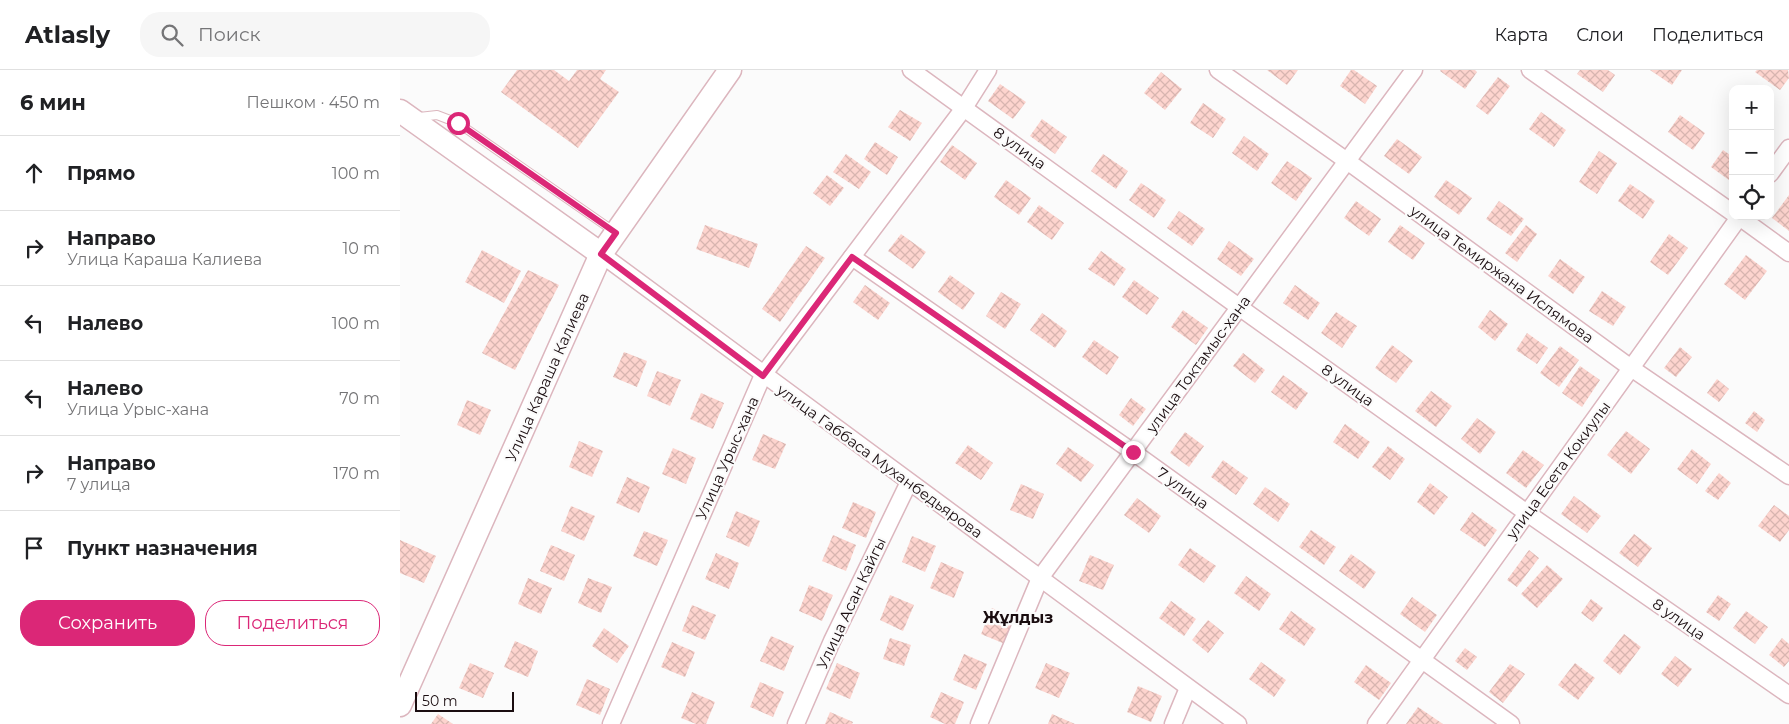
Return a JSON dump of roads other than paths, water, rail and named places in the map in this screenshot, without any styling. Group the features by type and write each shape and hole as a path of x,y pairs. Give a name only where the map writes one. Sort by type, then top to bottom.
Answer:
{"street":[{"name":"Улица Караша Калиева","path":"400,704 601,254 730,70"},
{"name":"8 улица","path":"911,70 1239,308 1527,513 1789,695"},
{"name":"Улица Урыс-хана","path":"611,724 763,376 964,108 988,70"},
{"name":"улица Темиржана Ислямова","path":"1218,70 1347,161 1631,368 1789,476"},
{"name":"улица Токтамыс-хана","path":"979,724 1040,578 1414,70"},
{"path":"1530,70 1729,210"},
{"name":"улица Габбаса Муханбедьярова","path":"405,114 601,254 763,376 1238,724"},
{"path":"1774,169 1789,148"},
{"name":"улица Есета Кокиулы","path":"1376,724 1631,368 1734,220"},
{"path":"1743,220 1789,253"},
{"name":"7 улица","path":"852,257 1133,452 1511,724"},
{"name":"Улица Асан Кайгы","path":"796,724 832,641 909,482"},
{"path":"1173,724 1188,688"}],"lane":[{"path":"405,114 437,116 458,123 616,233"}],"district":[{"name":"Жұлдыз","path":"1018,617"}]}
